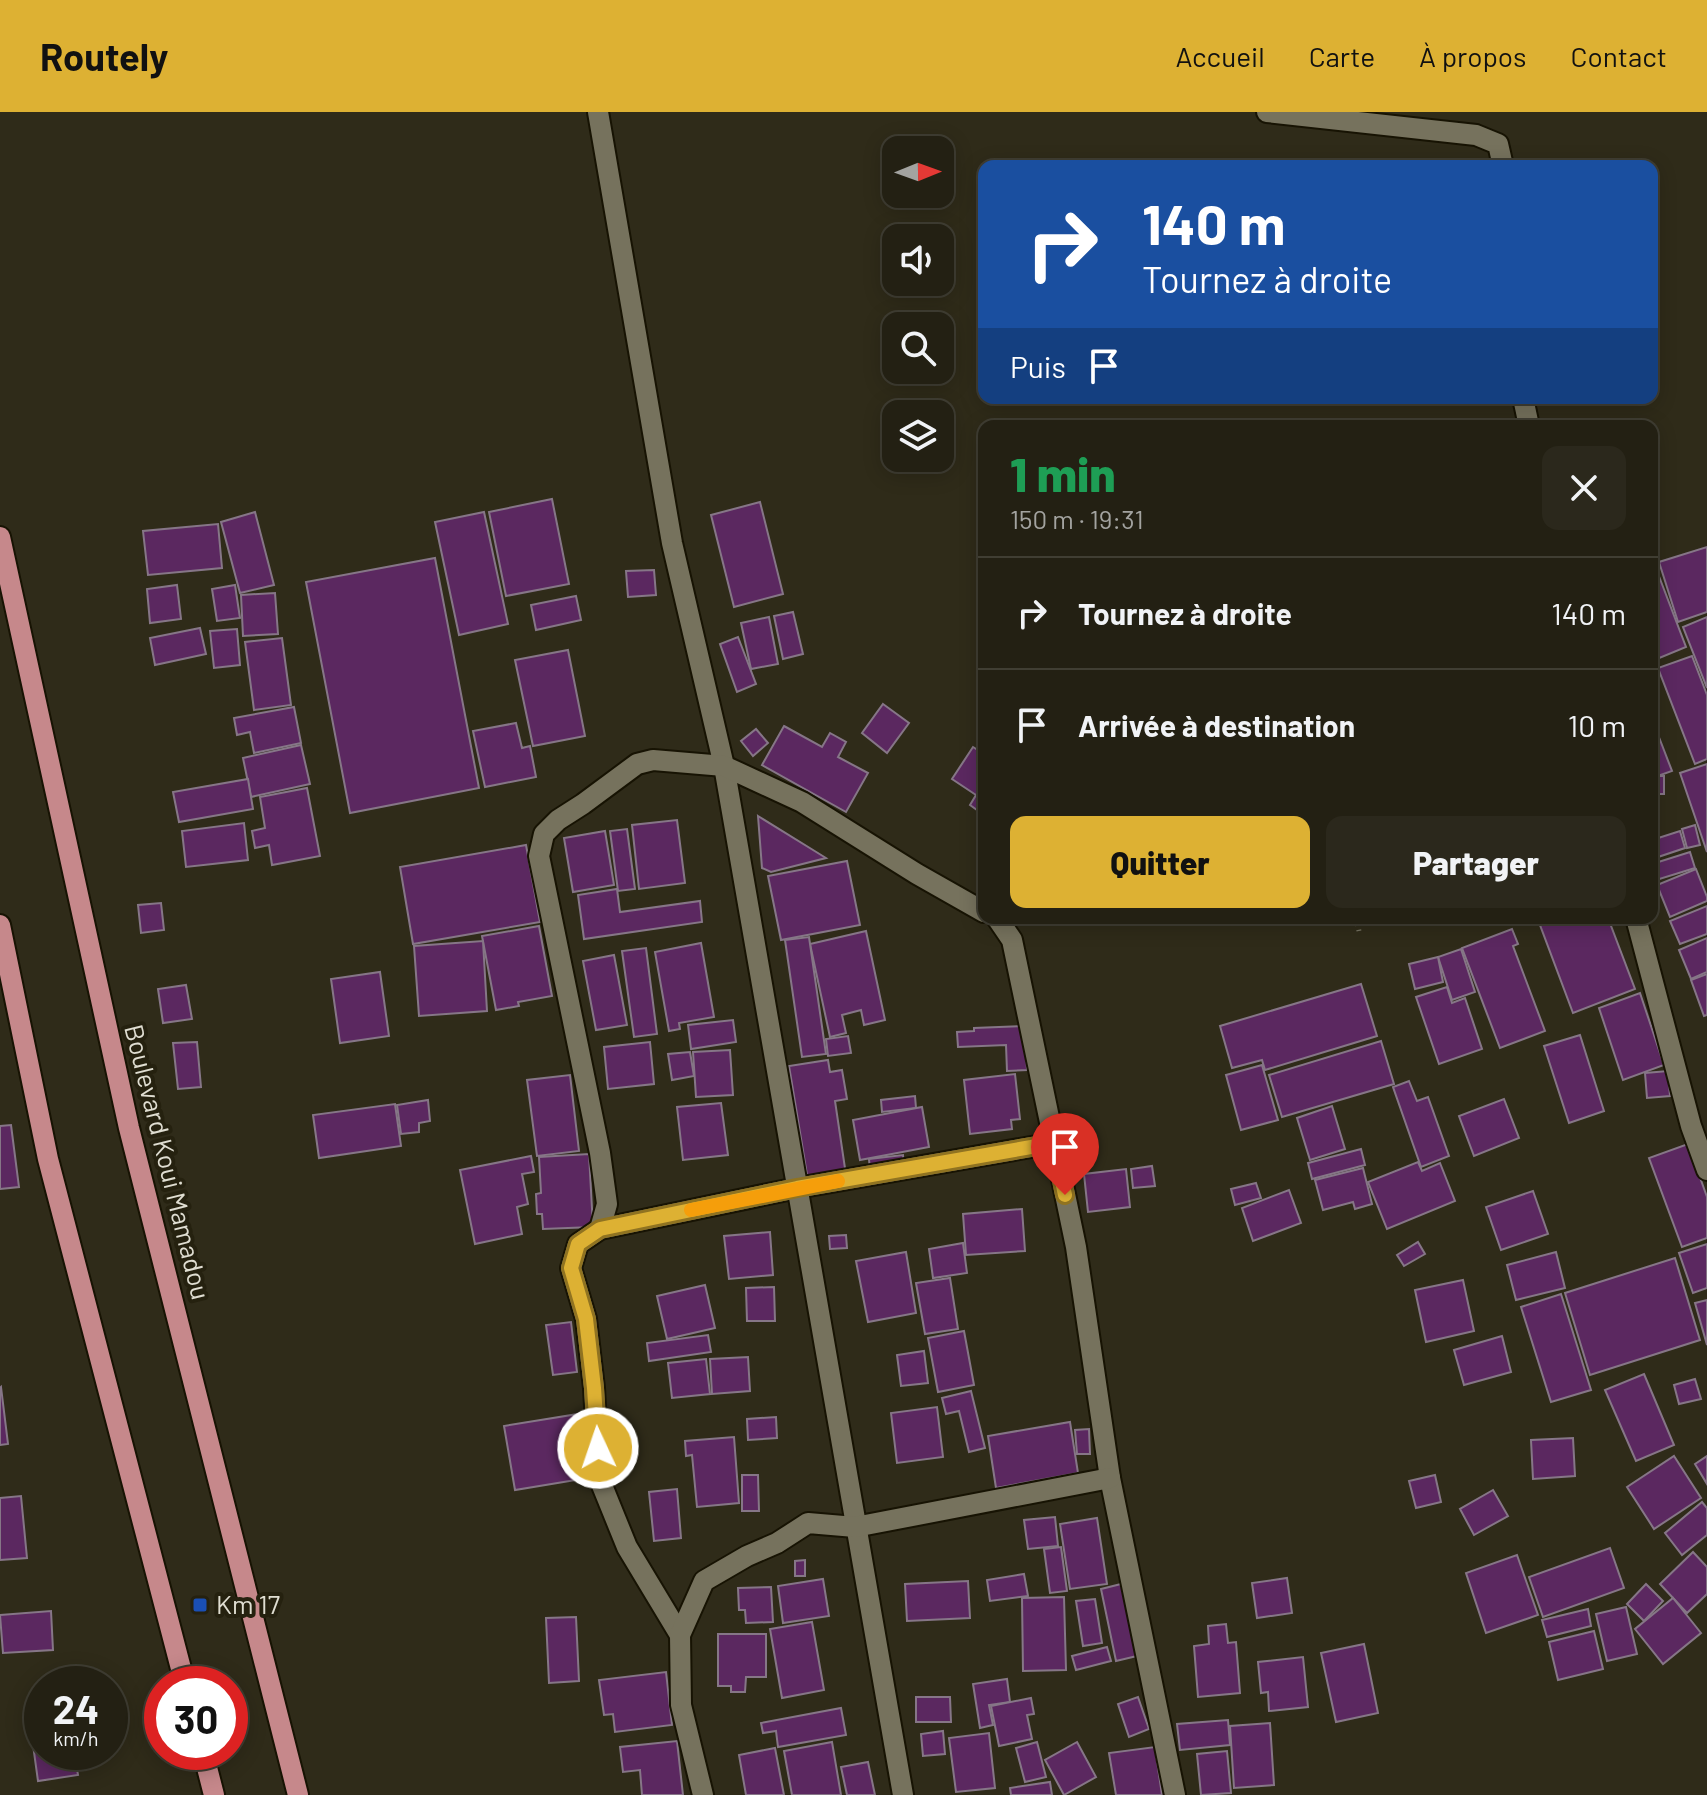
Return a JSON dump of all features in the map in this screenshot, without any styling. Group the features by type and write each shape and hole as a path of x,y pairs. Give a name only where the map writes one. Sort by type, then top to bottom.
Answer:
{"main road":[{"name":"Boulevard Koui Mamadou","path":"0,537 129,1128 298,1795"},
{"path":"0,925 48,1159 180,1666"},
{"path":"208,1770 214,1795"}],"street":[{"path":"598,112 672,543 724,766 903,1795"},
{"path":"1267,112 1476,135 1498,144 1502,160"},
{"path":"600,1229 607,1204 602,1166 539,856 544,834 558,820 637,764 653,760 724,766 802,802 978,909"},
{"path":"1001,924 1012,940 1076,1247 1110,1478 1175,1795"},
{"path":"1638,924 1699,1123 1707,1170"},
{"path":"680,1635 627,1547 599,1478 586,1319 571,1268 578,1244 600,1229 797,1188 1054,1143"},
{"path":"703,1795 681,1705 680,1635 704,1581 808,1523 855,1527 1110,1478"}],"path":[{"path":"1357,924 1359,931"}],"building":[{"path":"552,499 569,584 506,596 489,512"},
{"path":"760,502 783,594 734,607 711,515"},
{"path":"255,512 274,585 240,593 221,522"},
{"path":"484,512 508,624 459,635 435,522"},
{"path":"218,524 222,568 148,575 143,531"},
{"path":"1707,547 1707,612 1678,622 1659,562"},
{"path":"435,558 479,788 350,813 306,582"},
{"path":"654,570 656,595 628,597 626,571"},
{"path":"1658,574 1686,647 1658,659"},
{"path":"177,585 181,619 150,623 147,589"},
{"path":"235,585 240,618 217,621 212,589"},
{"path":"275,593 278,634 243,636 241,595"},
{"path":"576,596 581,620 536,630 531,605"},
{"path":"793,612 803,654 783,659 774,616"},
{"path":"769,617 778,664 751,669 741,623"},
{"path":"1707,617 1707,688 1683,627"},
{"path":"200,628 206,654 155,665 150,638"},
{"path":"237,629 240,665 214,668 210,631"},
{"path":"738,637 756,684 737,692 720,644"},
{"path":"282,638 291,705 254,710 245,642"},
{"path":"568,650 585,736 533,746 515,660"},
{"path":"1692,656 1707,695 1707,759 1695,764 1658,668"},
{"path":"883,704 909,723 887,753 862,733"},
{"path":"294,707 301,743 254,753 250,732 237,735 234,718"},
{"path":"516,723 522,748 530,746 536,777 485,787 473,731"},
{"path":"784,726 822,747 830,733 846,742 838,757 868,773 846,812 762,765"},
{"path":"756,729 768,743 753,756 741,741"},
{"path":"1658,735 1672,771 1658,776"},
{"path":"301,745 310,784 251,797 243,758"},
{"path":"973,747 978,750 978,811 970,805 976,795 952,779"},
{"path":"1707,764 1707,852 1680,773"},
{"path":"1659,776 1664,776 1664,794 1658,794"},
{"path":"248,779 253,809 179,822 173,792"},
{"path":"307,788 320,856 272,865 269,845 255,848 252,831 265,828 260,797"},
{"path":"758,816 826,858 771,872 762,868"},
{"path":"677,820 685,883 639,889 632,825"},
{"path":"244,823 248,860 186,867 182,831"},
{"path":"1695,825 1700,845 1687,848 1682,829"},
{"path":"627,829 635,889 618,891 610,831"},
{"path":"605,831 614,885 573,892 564,838"},
{"path":"1680,831 1685,848 1658,857 1658,838"},
{"path":"526,845 540,922 413,944 400,867"},
{"path":"1690,852 1695,868 1658,879 1658,862"},
{"path":"847,861 860,925 781,940 768,876"},
{"path":"1696,869 1707,901 1670,917 1658,885"},
{"path":"617,889 620,912 700,901 702,922 584,939 578,895"},
{"path":"161,903 164,930 141,933 138,905"},
{"path":"1707,906 1707,934 1680,944 1670,921"},
{"path":"1610,924 1635,989 1573,1013 1540,925"},
{"path":"539,926 552,996 518,1002 519,1006 496,1010 482,936"},
{"path":"1512,929 1518,944 1513,946 1545,1031 1500,1048 1462,948"},
{"path":"866,931 885,1020 864,1025 861,1010 842,1015 846,1033 830,1037 810,944"},
{"path":"809,937 826,1054 802,1057 785,940"},
{"path":"1707,938 1707,972 1691,979 1679,950"},
{"path":"483,941 487,1011 419,1016 414,946"},
{"path":"701,943 714,1017 679,1023 680,1029 669,1031 655,952"},
{"path":"646,948 657,1034 634,1037 622,951"},
{"path":"1461,949 1475,992 1452,1000 1438,957"},
{"path":"614,955 627,1025 596,1030 583,961"},
{"path":"1438,957 1443,982 1415,989 1409,964"},
{"path":"380,972 389,1036 340,1043 331,979"},
{"path":"1707,974 1707,1015 1704,1016 1691,980"},
{"path":"1361,984 1377,1036 1265,1070 1262,1060 1232,1068 1220,1026"},
{"path":"186,985 192,1019 163,1023 158,989"},
{"path":"1447,987 1452,1003 1465,998 1482,1049 1439,1064 1416,997"},
{"path":"1640,993 1664,1065 1623,1080 1599,1008"},
{"path":"733,1020 736,1042 691,1049 688,1025"},
{"path":"1025,1026 1027,1070 1007,1071 1006,1045 958,1047 957,1032 974,1031 974,1028"},
{"path":"1580,1035 1604,1111 1569,1123 1544,1046"},
{"path":"848,1036 851,1053 828,1056 826,1039"},
{"path":"1381,1041 1394,1084 1282,1117 1269,1075"},
{"path":"197,1042 201,1087 178,1089 173,1043"},
{"path":"650,1042 654,1084 608,1089 604,1047"},
{"path":"730,1050 733,1095 696,1097 693,1052"},
{"path":"690,1052 694,1076 672,1080 668,1054"},
{"path":"828,1060 830,1072 842,1070 847,1099 835,1101 846,1175 808,1181 789,1066"},
{"path":"1262,1065 1278,1120 1241,1130 1226,1075"},
{"path":"1668,1071 1670,1096 1647,1098 1645,1073"},
{"path":"1015,1074 1020,1119 1011,1120 1012,1129 970,1134 964,1080"},
{"path":"570,1075 579,1151 537,1156 527,1080"},
{"path":"1409,1081 1417,1101 1428,1097 1449,1156 1421,1167 1393,1087"},
{"path":"915,1096 916,1108 882,1112 881,1100"},
{"path":"1504,1099 1519,1138 1474,1156 1459,1116"},
{"path":"428,1100 430,1121 419,1123 419,1132 401,1134 397,1105"},
{"path":"721,1103 728,1155 683,1160 677,1107"},
{"path":"395,1104 401,1146 319,1158 313,1115"},
{"path":"1332,1106 1345,1149 1310,1160 1297,1118"},
{"path":"922,1107 929,1147 860,1160 853,1120"},
{"path":"11,1125 19,1187 0,1189 0,1126"},
{"path":"1688,1144 1707,1197 1707,1238 1682,1247 1649,1158"},
{"path":"1361,1149 1365,1165 1312,1179 1308,1163"},
{"path":"589,1154 593,1227 543,1229 542,1214 537,1214 536,1194 541,1193 539,1157"},
{"path":"903,1155 904,1168 870,1172 869,1159"},
{"path":"531,1156 534,1172 522,1174 528,1204 517,1207 522,1234 475,1244 460,1170"},
{"path":"1418,1162 1422,1171 1440,1163 1455,1201 1387,1229 1368,1182"},
{"path":"1152,1166 1155,1186 1133,1188 1131,1169"},
{"path":"1363,1168 1372,1204 1355,1209 1353,1202 1323,1210 1315,1180"},
{"path":"1126,1169 1130,1207 1088,1212 1084,1174"},
{"path":"1256,1183 1261,1198 1235,1205 1231,1189"},
{"path":"1289,1190 1301,1223 1253,1241 1242,1208"},
{"path":"1533,1191 1548,1234 1501,1250 1486,1207"},
{"path":"1022,1209 1025,1251 966,1255 963,1214"},
{"path":"770,1232 773,1275 729,1279 724,1236"},
{"path":"846,1235 847,1248 830,1249 829,1236"},
{"path":"1418,1242 1425,1254 1404,1266 1397,1255"},
{"path":"963,1243 967,1273 933,1278 929,1249"},
{"path":"1707,1244 1707,1288 1693,1293 1679,1253"},
{"path":"906,1252 916,1313 868,1322 856,1261"},
{"path":"1556,1252 1565,1288 1516,1300 1507,1265"},
{"path":"1675,1258 1700,1340 1590,1375 1565,1293"},
{"path":"950,1278 958,1329 925,1334 916,1283"},
{"path":"1463,1280 1474,1331 1426,1342 1415,1290"},
{"path":"705,1285 715,1328 667,1339 657,1296"},
{"path":"774,1287 775,1321 747,1321 746,1288"},
{"path":"1561,1294 1591,1390 1551,1402 1521,1307"},
{"path":"1707,1300 1707,1345 1695,1303"},
{"path":"571,1322 577,1372 553,1375 546,1325"},
{"path":"964,1331 974,1385 938,1392 928,1338"},
{"path":"708,1335 711,1352 649,1361 647,1343"},
{"path":"1502,1336 1511,1372 1464,1385 1454,1350"},
{"path":"924,1351 928,1383 901,1386 897,1355"},
{"path":"748,1357 750,1391 712,1394 710,1359"},
{"path":"706,1359 710,1394 672,1398 668,1363"},
{"path":"1644,1374 1674,1445 1636,1461 1605,1390"},
{"path":"1695,1379 1701,1399 1679,1404 1674,1385"},
{"path":"0,1388 8,1444 0,1445"},
{"path":"971,1391 985,1448 969,1452 959,1411 946,1414 942,1398"},
{"path":"937,1407 943,1457 897,1463 891,1413"},
{"path":"578,1414 588,1478 515,1490 504,1426"},
{"path":"776,1417 777,1438 748,1440 747,1419"},
{"path":"1070,1422 1078,1473 996,1488 988,1436"},
{"path":"1089,1429 1090,1454 1077,1454 1075,1430"},
{"path":"734,1437 739,1503 697,1507 692,1455 686,1456 685,1441"},
{"path":"1573,1438 1575,1476 1533,1479 1531,1440"},
{"path":"1674,1456 1701,1498 1654,1529 1627,1487"},
{"path":"1707,1456 1707,1484 1695,1464"},
{"path":"742,1475 758,1475 759,1511 742,1511"},
{"path":"1435,1475 1441,1502 1416,1508 1409,1481"},
{"path":"677,1489 681,1538 654,1541 649,1492"},
{"path":"1493,1490 1508,1516 1474,1535 1460,1509"},
{"path":"21,1496 27,1558 0,1560 0,1498"},
{"path":"1702,1502 1707,1508 1707,1535 1682,1555 1665,1533"},
{"path":"1055,1517 1058,1546 1028,1549 1024,1520"},
{"path":"1097,1518 1107,1584 1070,1589 1060,1524"},
{"path":"1061,1547 1067,1591 1050,1593 1044,1549"},
{"path":"1610,1548 1624,1588 1543,1617 1529,1577"},
{"path":"1693,1552 1707,1567 1707,1594 1687,1613 1660,1584"},
{"path":"1517,1555 1538,1615 1486,1633 1466,1573"},
{"path":"805,1560 805,1576 795,1576 795,1561"},
{"path":"1024,1574 1028,1596 990,1601 987,1580"},
{"path":"1287,1578 1292,1613 1257,1618 1252,1583"},
{"path":"823,1579 829,1616 783,1623 778,1586"},
{"path":"968,1581 970,1618 907,1621 905,1584"},
{"path":"1121,1584 1137,1656 1116,1661 1101,1589"},
{"path":"1646,1584 1663,1601 1644,1621 1627,1604"},
{"path":"771,1587 773,1622 746,1623 745,1610 739,1610 738,1588"},
{"path":"1064,1597 1066,1670 1023,1671 1022,1598"},
{"path":"1673,1598 1701,1633 1663,1664 1635,1629"},
{"path":"1095,1599 1102,1643 1083,1646 1076,1601"},
{"path":"1626,1607 1637,1654 1607,1661 1596,1614"},
{"path":"1588,1609 1591,1626 1547,1637 1542,1620"},
{"path":"51,1611 53,1650 3,1653 0,1615"},
{"path":"576,1617 579,1681 549,1683 546,1618"},
{"path":"812,1622 824,1690 782,1698 770,1629"},
{"path":"1226,1624 1228,1643 1236,1642 1240,1693 1198,1697 1194,1646 1209,1644 1208,1626"},
{"path":"1594,1631 1603,1669 1558,1680 1549,1642"},
{"path":"718,1634 766,1634 766,1677 746,1677 745,1692 731,1692 731,1686 718,1686"},
{"path":"1364,1644 1378,1713 1336,1722 1321,1653"},
{"path":"1107,1647 1111,1661 1076,1670 1072,1656"},
{"path":"1303,1657 1308,1707 1269,1711 1268,1692 1261,1693 1258,1662"},
{"path":"666,1672 672,1725 615,1732 613,1714 604,1715 599,1680"},
{"path":"1007,1679 1010,1702 989,1705 993,1725 980,1728 973,1684"},
{"path":"916,1697 950,1697 951,1722 916,1722"},
{"path":"1138,1697 1149,1729 1129,1737 1118,1704"},
{"path":"1031,1698 1034,1714 1027,1715 1032,1739 999,1746 991,1706"},
{"path":"841,1708 846,1735 778,1747 776,1731 763,1733 761,1723"},
{"path":"1228,1720 1230,1745 1180,1750 1177,1724"},
{"path":"1270,1723 1274,1785 1234,1788 1230,1726"},
{"path":"943,1731 945,1754 923,1756 921,1734"},
{"path":"989,1733 995,1788 956,1792 949,1738"},
{"path":"677,1741 683,1795 642,1795 640,1770 623,1772 620,1747"},
{"path":"832,1742 841,1795 792,1795 784,1751"},
{"path":"1037,1742 1046,1777 1025,1782 1016,1748"},
{"path":"1077,1742 1096,1777 1064,1795 1045,1760"},
{"path":"1155,1747 1162,1795 1116,1795 1109,1753"},
{"path":"775,1748 784,1795 746,1795 739,1755"},
{"path":"1227,1751 1231,1793 1201,1795 1197,1754"},
{"path":"868,1762 875,1795 847,1795 841,1767"},
{"path":"36,1770 77,1770 78,1775 38,1781"},
{"path":"1050,1782 1052,1795 1011,1795 1010,1788"}],"slow traffic":[{"path":"691,1210 838,1181"}],"place":[{"name":"Km 17","path":"200,1605"}],"route":[{"path":"598,1448 586,1319 571,1268 578,1244 600,1229 797,1188 1054,1143 1065,1195"}]}
